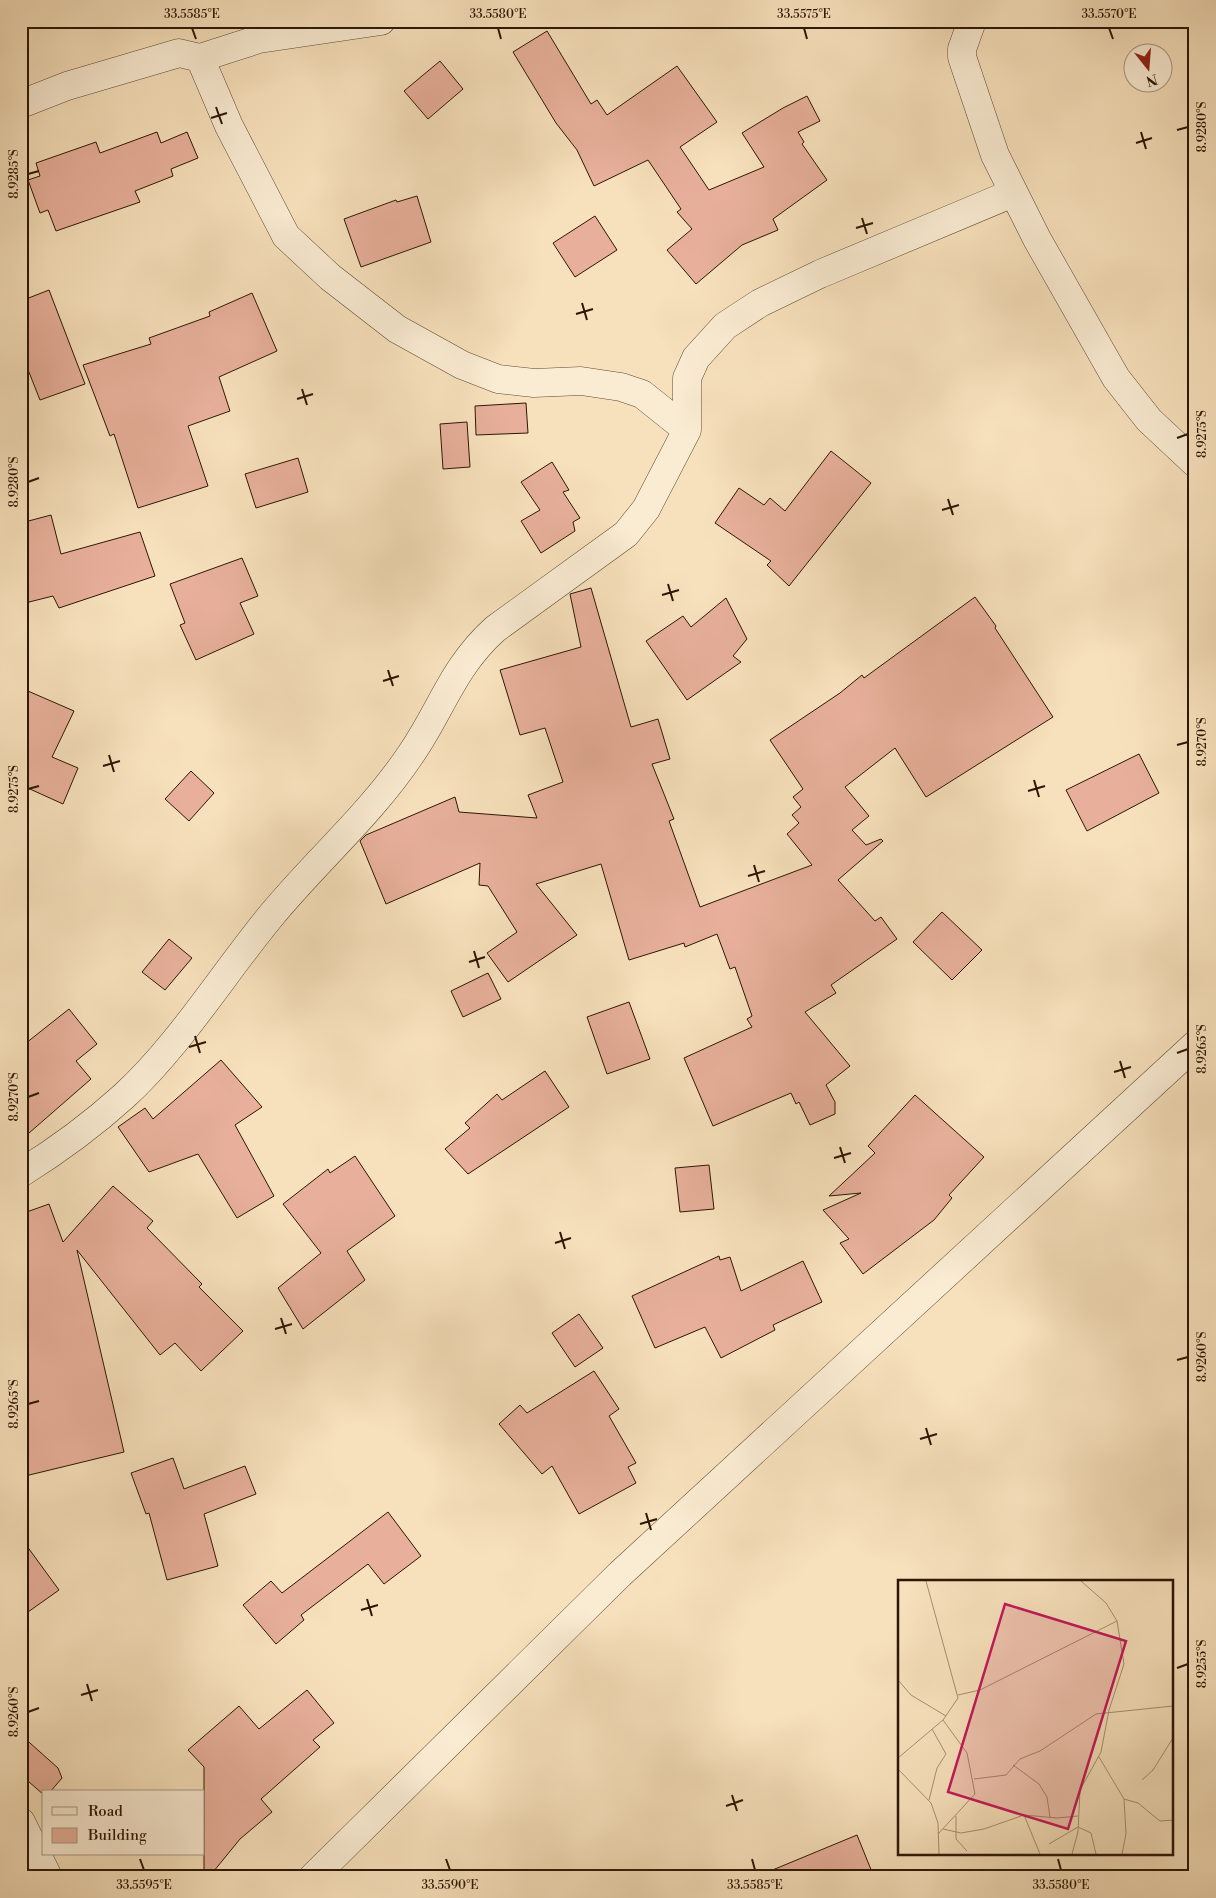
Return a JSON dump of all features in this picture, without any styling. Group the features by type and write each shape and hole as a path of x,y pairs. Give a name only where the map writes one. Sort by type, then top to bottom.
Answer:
{"street":[{"path":"21,104 67,86 179,53 200,58 259,39 382,21"},
{"path":"972,21 965,38 962,57 995,155 1013,193 1116,378 1149,420 1195,463"},
{"path":"200,58 229,126 286,236 330,277 397,329 462,365 498,379 534,383 582,381 642,394 687,430"},
{"path":"21,1173 70,1142 125,1095 168,1048 270,916 360,819 411,754 457,671 478,644 495,629 626,534 646,509 687,430 687,378 696,358 725,326 760,302 820,274 1013,193"},
{"path":"313,1877 620,1574 1195,1044"},
{"path":"21,1822 48,1877"}],"building":[{"path":"547,31 591,104 597,100 607,115 677,66 717,122 680,147 709,190 764,167 742,133 807,96 820,121 798,132 804,142 802,144 827,180 773,219 778,230 742,245 696,284 667,250 692,229 677,212 681,209 648,160 594,186 577,150 556,123 513,52"},
{"path":"440,61 463,89 428,119 404,91"},
{"path":"157,132 161,143 187,132 198,158 171,169 173,176 135,191 140,202 56,231 48,210 40,213 28,180 40,176 36,163 96,142 100,153"},
{"path":"417,196 431,242 361,267 344,219 396,200 397,202"},
{"path":"595,216 617,250 575,277 553,243"},
{"path":"49,290 85,384 40,400 21,352 21,301"},
{"path":"252,293 277,351 219,377 230,411 188,426 208,486 138,508 114,434 110,436 83,365 151,344 149,338 210,316 209,312"},
{"path":"526,403 528,433 476,435 475,406"},
{"path":"467,422 470,467 443,469 440,424"},
{"path":"831,451 871,483 789,586 767,565 771,561 715,523 739,488 764,505 770,498 785,511"},
{"path":"298,458 308,492 256,508 245,474"},
{"path":"552,462 569,490 563,492 580,518 573,522 575,531 541,553 521,521 540,510 521,482"},
{"path":"51,515 61,554 140,532 155,576 59,608 53,596 21,604 21,523"},
{"path":"242,558 258,596 240,603 254,634 196,660 180,625 185,623 170,584"},
{"path":"591,588 631,727 658,719 670,759 652,764 674,819 669,821 700,907 812,865 787,834 799,823 792,815 801,807 793,797 803,789 770,740 840,693 862,675 864,678 975,597 996,626 995,628 1053,717 926,797 895,748 845,787 869,816 852,830 866,845 881,839 883,841 838,880 875,921 881,917 897,939 831,985 836,993 805,1012 850,1066 826,1085 835,1102 835,1114 810,1125 799,1102 796,1104 791,1093 713,1126 684,1058 752,1027 747,1019 752,1016 735,967 730,969 717,934 685,947 684,943 629,960 601,864 536,884 577,935 508,982 487,953 517,932 488,886 479,885 480,863 386,904 360,841 366,835 455,797 459,812 537,818 528,795 563,782 545,728 520,735 500,670 581,647 570,594"},
{"path":"726,598 747,639 733,656 741,662 687,700 646,641 683,616 691,627"},
{"path":"21,688 74,711 52,757 78,768 63,804 21,785"},
{"path":"1139,754 1159,793 1087,831 1066,790"},
{"path":"191,771 214,793 189,821 165,799"},
{"path":"942,912 982,950 952,980 913,942"},
{"path":"169,939 192,958 165,990 142,972"},
{"path":"488,973 501,999 463,1017 451,991"},
{"path":"629,1002 650,1059 607,1074 587,1017"},
{"path":"69,1009 97,1044 76,1061 91,1079 21,1140 21,1047"},
{"path":"221,1060 262,1107 235,1125 274,1196 237,1218 198,1154 149,1172 118,1127 145,1108 153,1119"},
{"path":"545,1071 569,1107 468,1174 445,1149 470,1128 465,1123 497,1094 502,1100"},
{"path":"915,1095 984,1157 949,1195 952,1198 934,1220 863,1274 840,1243 849,1239 823,1210 861,1193 829,1196 875,1153 868,1146"},
{"path":"355,1156 395,1216 347,1251 365,1280 303,1329 278,1288 321,1253 283,1204 328,1169 330,1173"},
{"path":"709,1165 714,1209 680,1212 675,1168"},
{"path":"113,1186 153,1221 147,1228 202,1284 199,1287 243,1331 201,1371 175,1343 160,1355 77,1250 124,1452 21,1477 21,1214 49,1204 63,1242"},
{"path":"719,1256 720,1260 730,1257 741,1291 803,1261 822,1302 773,1325 775,1330 721,1358 705,1327 655,1348 632,1296"},
{"path":"579,1314 603,1348 575,1367 552,1333"},
{"path":"594,1371 619,1409 609,1416 636,1463 628,1467 636,1483 579,1514 552,1466 542,1474 499,1424 520,1405 527,1413"},
{"path":"173,1458 184,1489 245,1466 256,1494 204,1514 218,1566 167,1580 149,1513 146,1514 131,1473"},
{"path":"388,1512 421,1556 384,1584 368,1564 301,1615 304,1620 276,1644 243,1605 271,1581 282,1593"},
{"path":"21,1538 59,1590 21,1617"},
{"path":"307,1690 334,1723 313,1740 320,1747 261,1799 272,1812 240,1839 209,1877 204,1877 204,1767 188,1750 239,1706 259,1729"},
{"path":"21,1735 58,1768 62,1778 52,1790 42,1790 42,1793 21,1775"},
{"path":"857,1835 874,1877 758,1877 758,1876"}]}
